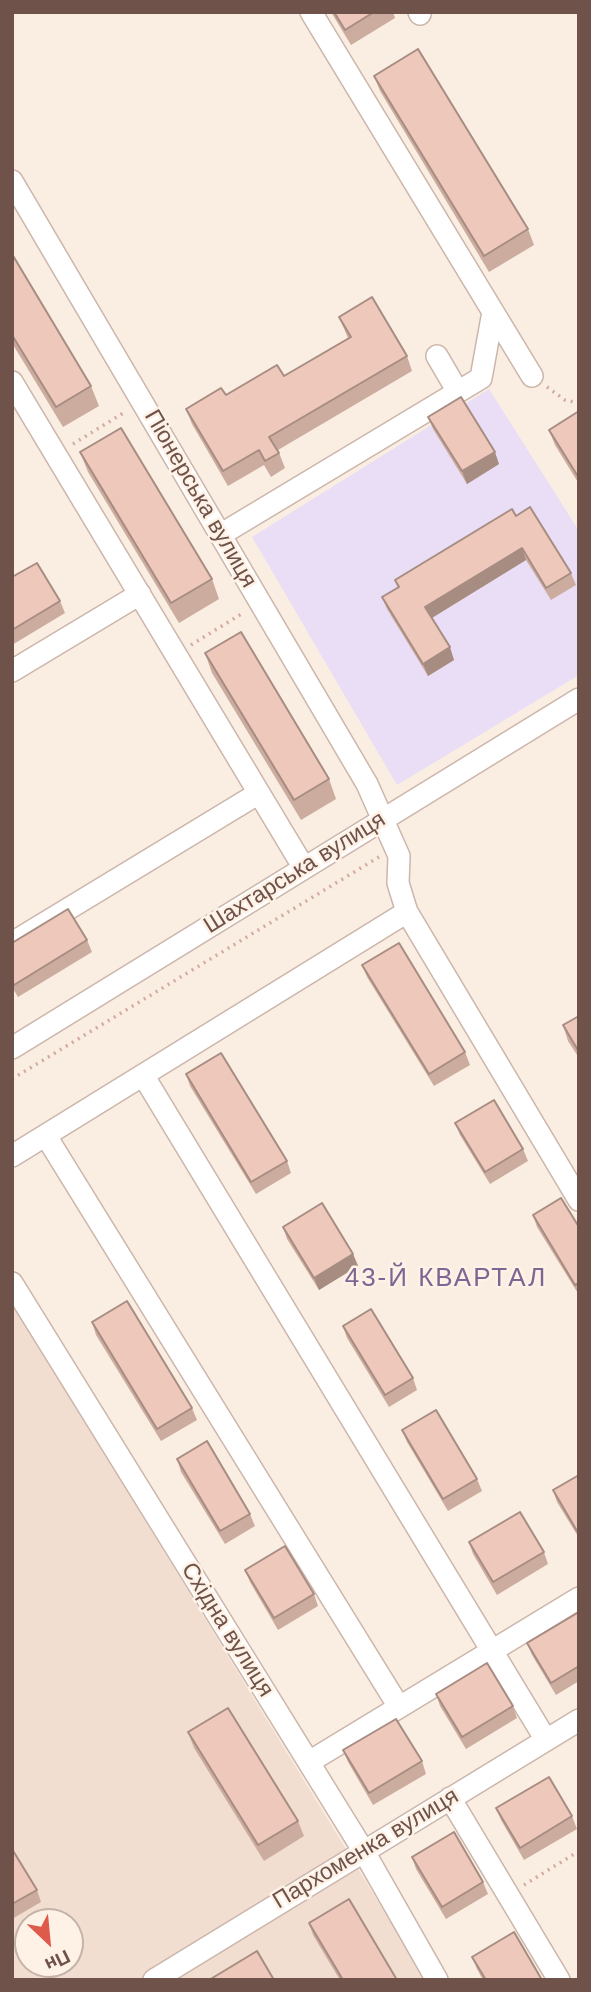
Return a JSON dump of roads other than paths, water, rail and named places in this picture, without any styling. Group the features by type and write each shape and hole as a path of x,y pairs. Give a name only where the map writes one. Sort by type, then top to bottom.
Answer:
{"street":[{"path":"311,12 532,376"},
{"name":"Піонерська вулиця","path":"12,181 367,784 399,856 398,883 407,912 579,1200"},
{"path":"220,535 481,378 493,312"},
{"path":"438,356 458,392"},
{"path":"12,382 304,868"},
{"path":"12,671 140,594"},
{"name":"Шахтарська вулиця","path":"12,1048 579,699"},
{"path":"12,943 259,793"},
{"path":"12,1156 407,912"},
{"path":"143,1075 546,1740"},
{"path":"46,1136 399,1707"},
{"name":"Східна вулиця","path":"12,1283 363,1850 437,1980"},
{"path":"309,1762 579,1598"},
{"name":"Пархоменка вулиця","path":"154,1980 579,1720"},
{"path":"450,1798 559,1980"}],"district":[{"name":"43-Й КВАРТАЛ","path":"446,1279"}]}
